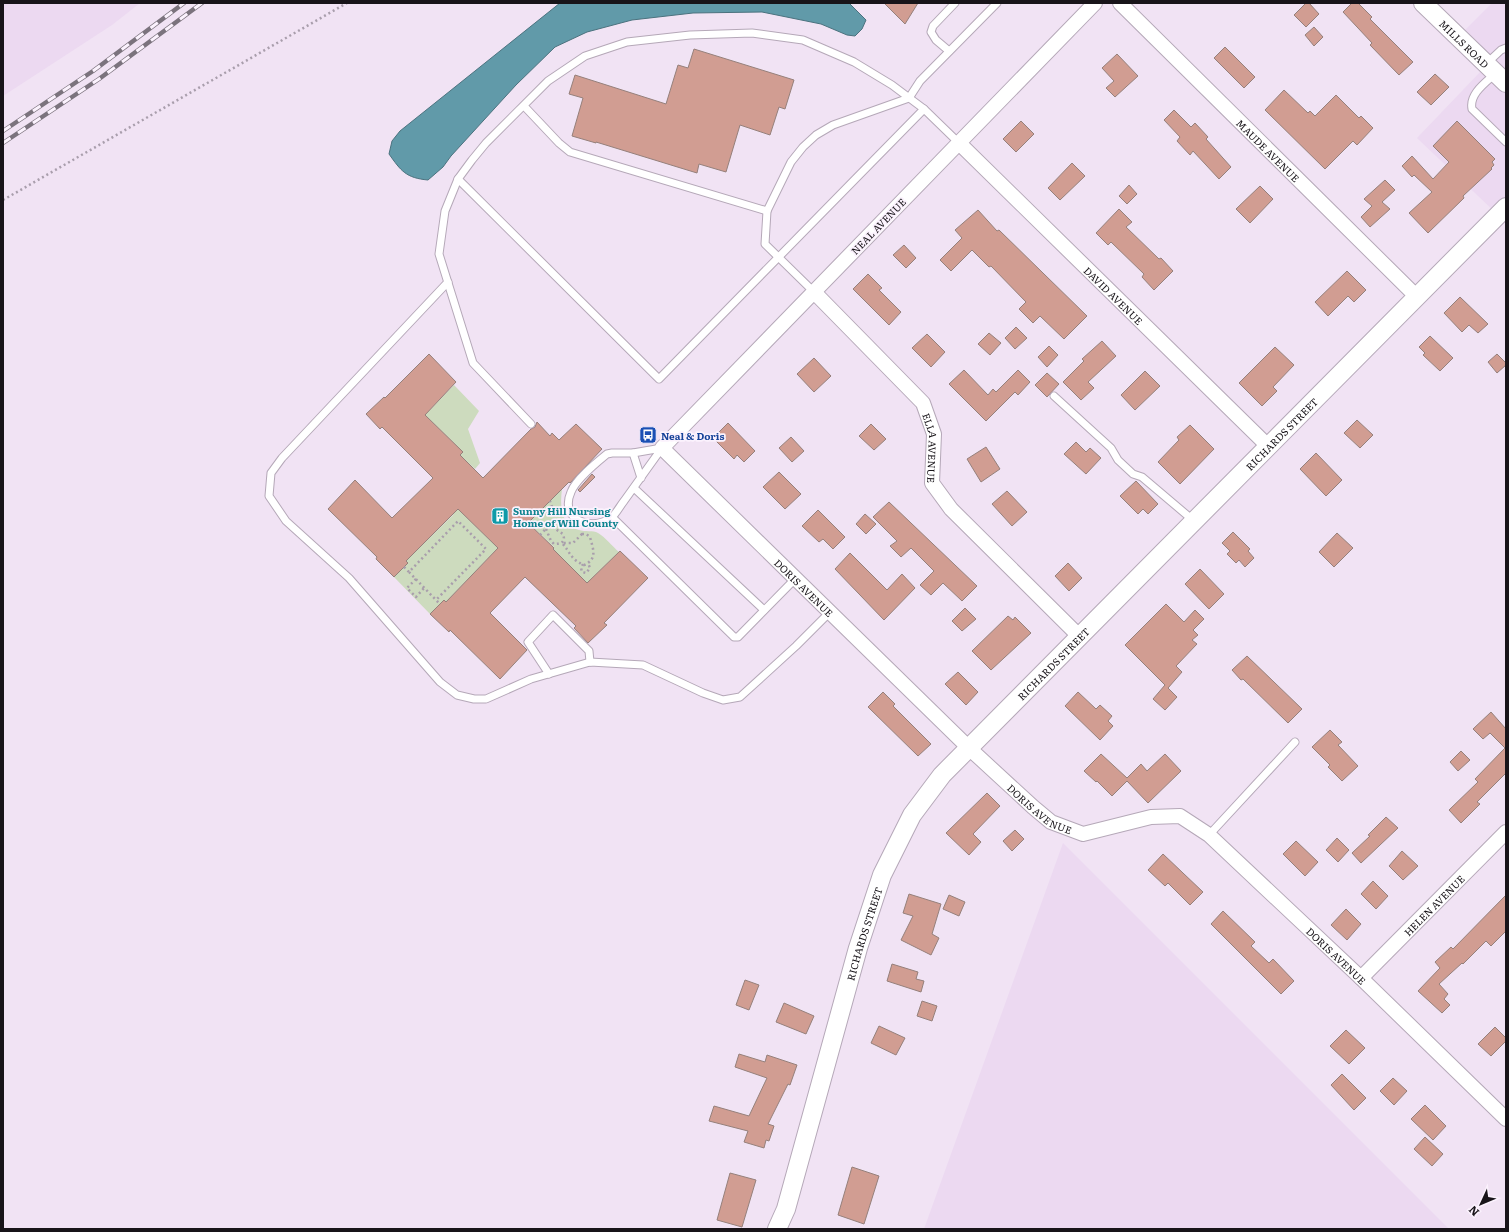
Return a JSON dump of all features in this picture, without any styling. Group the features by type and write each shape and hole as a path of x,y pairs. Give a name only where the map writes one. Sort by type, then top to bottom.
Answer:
{"street":[{"name":"NEAL AVENUE","path":"662,448 1095,3"},
{"name":"MAUDE AVENUE","path":"1120,3 1418,297"},
{"name":"MILLS ROAD","path":"1423,3 1496,74"},
{"name":"DAVID AVENUE","path":"959,143 1268,447"},
{"name":"RICHARDS STREET","path":"777,1229 786,1210 854,962 882,875 912,815 942,775 970,749 1506,207"},
{"name":"ELLA AVENUE","path":"814,292 923,403 934,434 932,483 951,509 1080,637"},
{"name":"DORIS AVENUE","path":"662,448 970,749 1051,822 1083,834 1151,817 1180,816 1209,835 1505,1115"},
{"name":"HELEN AVENUE","path":"1360,978 1506,832"}],"lane":[{"path":"949,51 936,40 931,32 933,26 955,3"},
{"path":"814,292 765,244 767,211 791,162 803,147 816,135 834,125 909,98 920,81 997,3"},
{"path":"530,424 473,363 439,254 445,211 458,180 486,143 548,81 584,56 628,42 698,34 752,34 803,40 854,62 892,85 924,109 959,143"},
{"path":"1506,48 1501,50 1496,74 1475,94 1471,102 1472,109 1506,142"},
{"path":"524,106 559,143 570,152 767,211"},
{"path":"458,180 659,379 924,109"},
{"path":"448,282 282,458 271,473 269,496 286,522 349,578 440,682 457,695 474,699 486,699 531,679 590,662 643,665 703,693 723,700 740,697 796,646 830,612"},
{"path":"1054,396 1111,448 1118,460 1128,470 1133,474 1142,477 1195,522"},
{"path":"662,448 612,518 594,524 584,524 576,519 569,508 568,499 573,488 607,454 612,452 633,453 662,448"},
{"path":"633,453 641,478"},
{"path":"634,488 764,610"},
{"path":"612,518 734,637 738,637 795,579"},
{"path":"549,674 528,642 553,615 589,651 590,662"},
{"path":"1209,835 1295,742"}],"path":[{"path":"3,200 347,3"},
{"path":"540,535 556,518 550,501"},
{"path":"409,572 458,521 486,549 436,600"},
{"path":"551,524 563,534 564,538 562,543"},
{"path":"546,529 551,541 554,544 573,543"},
{"path":"562,543 567,548 569,554 576,561 583,564 591,562 594,558 590,537 586,534 582,534 567,548"},
{"path":"583,564 581,568 582,572 586,573 590,568 588,563"},
{"path":"404,567 440,604"},
{"path":"416,579 406,589 416,597 424,588"}],"shaded area":[{"path":"3,3 140,3 112,25 3,96"},
{"path":"1492,3 1506,3 1506,80 1460,35"},
{"path":"1484,68 1506,89 1506,201 1495,212 1417,138"},
{"path":"1063,843 1449,1229 924,1229"}],"green space":[{"path":"454,385 479,411 468,429 480,463 475,469 460,455 463,452 425,415"},
{"path":"562,489 561,508 568,524 579,530 598,533 619,552 587,583 553,549 554,547 528,523"},
{"path":"456,507 500,550 493,553 446,602 444,600 430,614 394,577 407,563 406,561 453,515"}],"water":[{"path":"560,3 849,3 866,20 862,29 855,36 847,35 821,24 762,12 693,13 632,20 587,32 555,47 516,85 451,156 443,167 428,180 420,179 405,173 389,154 392,141 400,131"}],"building":[{"path":"884,3 918,3 905,24"},
{"path":"1306,3 1309,3 1319,14 1306,27 1294,15"},
{"path":"1352,3 1358,3 1372,17 1370,19 1413,62 1399,75 1370,45 1372,43 1343,12"},
{"path":"1314,27 1323,37 1314,46 1305,35"},
{"path":"1225,47 1255,77 1244,88 1214,58"},
{"path":"694,49 794,80 785,109 779,107 770,135 740,125 726,172 699,164 697,173 572,136 583,98 569,94 575,75 666,104 678,65 688,68"},
{"path":"1117,54 1138,76 1115,97 1106,88 1114,81 1102,68"},
{"path":"1435,74 1449,87 1431,105 1417,92"},
{"path":"1284,90 1308,113 1310,111 1315,116 1336,95 1359,118 1361,116 1373,128 1357,145 1353,141 1325,169 1265,110"},
{"path":"1174,110 1191,127 1195,123 1208,137 1206,139 1231,167 1219,179 1193,151 1190,155 1177,141 1180,137 1164,120"},
{"path":"1021,121 1034,134 1016,152 1003,139"},
{"path":"1457,121 1495,159 1492,162 1494,165 1491,168 1492,169 1463,196 1464,198 1428,233 1409,213 1432,192 1414,175 1412,177 1402,166 1412,156 1433,179 1449,162 1433,146"},
{"path":"1072,163 1085,176 1060,200 1048,188"},
{"path":"1385,180 1395,190 1382,202 1390,209 1370,227 1361,217 1372,206 1364,199"},
{"path":"1129,185 1137,194 1127,204 1119,196"},
{"path":"1260,186 1273,199 1250,223 1236,209"},
{"path":"1119,209 1132,222 1126,227 1159,259 1161,258 1173,271 1154,290 1142,277 1144,274 1111,242 1108,245 1096,233"},
{"path":"978,210 997,231 999,230 1087,316 1064,339 1040,316 1033,323 1019,309 1026,302 991,266 989,267 972,250 951,271 940,260 962,238 955,230"},
{"path":"904,245 916,258 906,268 893,255"},
{"path":"1347,271 1366,290 1354,302 1348,296 1328,316 1315,302"},
{"path":"868,274 882,288 879,290 901,312 889,325 853,289"},
{"path":"1460,297 1488,324 1478,333 1469,325 1462,332 1444,313"},
{"path":"1016,327 1027,338 1015,349 1005,338"},
{"path":"989,333 1001,343 990,355 978,344"},
{"path":"927,334 945,352 931,367 912,348"},
{"path":"1430,336 1453,358 1440,371 1423,355 1425,353 1419,347"},
{"path":"1102,341 1116,356 1088,382 1094,388 1081,400 1063,382 1084,361 1082,359"},
{"path":"1049,346 1058,355 1047,367 1038,357"},
{"path":"1275,347 1294,365 1273,387 1277,391 1262,406 1239,383"},
{"name":"Sunny Hill Nursing Home of Will County","path":"429,354 456,382 425,415 463,452 460,455 483,478 531,429 535,427 537,422 550,436 552,433 559,440 576,424 602,449 570,483 569,482 528,523 587,583 620,551 648,578 604,623 607,625 588,643 574,628 576,626 525,577 490,613 527,650 500,679 450,630 449,632 430,614 444,600 446,602 498,548 458,509 406,561 408,563 394,577 376,559 377,557 328,509 355,480 392,518 433,478 382,427 380,429 366,414 384,397 385,398"},
{"path":"1497,354 1506,363 1506,365 1497,373 1488,362"},
{"path":"814,358 831,376 814,392 797,374"},
{"path":"964,370 988,395 993,389 996,392 1018,370 1030,382 1018,395 1015,392 986,421 949,384"},
{"path":"1145,371 1160,386 1135,410 1121,395"},
{"path":"1047,373 1059,384 1047,397 1035,385"},
{"path":"1357,420 1373,435 1360,448 1344,433"},
{"path":"728,423 755,451 744,462 737,455 734,459 713,438"},
{"path":"871,424 886,439 874,450 859,436"},
{"path":"1190,425 1214,449 1180,484 1158,462 1179,440 1177,437"},
{"path":"791,437 804,451 792,462 779,448"},
{"path":"1076,442 1086,452 1090,448 1101,458 1086,474 1064,454"},
{"path":"986,447 1000,469 981,482 967,459"},
{"path":"1316,453 1342,480 1326,496 1300,469"},
{"path":"779,472 801,494 785,509 763,487"},
{"path":"592,474 595,477 580,492 578,490"},
{"path":"1136,481 1158,504 1148,514 1143,509 1138,514 1120,496"},
{"path":"1007,491 1027,512 1012,526 992,504"},
{"path":"889,502 977,586 962,601 943,583 931,595 920,585 934,571 911,548 901,557 890,546 897,541 873,517"},
{"path":"818,510 845,537 833,549 823,539 819,542 802,526"},
{"path":"865,514 876,524 866,534 856,524"},
{"path":"1233,532 1250,549 1248,551 1254,558 1245,567 1239,560 1236,563 1227,554 1230,551 1222,543"},
{"path":"1337,533 1353,548 1334,567 1319,552"},
{"path":"850,553 887,590 902,574 915,588 884,620 835,569"},
{"path":"1068,563 1082,578 1069,591 1055,576"},
{"path":"1200,569 1224,594 1209,609 1185,584"},
{"path":"1166,604 1184,622 1195,610 1204,619 1193,630 1198,635 1192,640 1197,644 1176,666 1182,672 1168,688 1177,697 1165,710 1153,699 1165,685 1125,645"},
{"path":"965,608 976,619 962,631 952,621"},
{"path":"1008,616 1013,620 1015,617 1031,633 991,670 972,651"},
{"path":"1247,656 1302,709 1288,723 1232,670"},
{"path":"958,672 978,692 966,705 945,684"},
{"path":"883,692 895,704 893,706 931,744 918,756 868,707"},
{"path":"1078,692 1096,709 1100,705 1112,716 1108,721 1113,726 1100,740 1065,706"},
{"path":"1491,712 1506,729 1506,773 1477,802 1480,804 1461,823 1449,810 1478,782 1475,779 1505,748 1490,733 1483,739 1473,729"},
{"path":"1330,730 1342,742 1338,745 1358,766 1342,781 1328,767 1330,765 1312,747"},
{"path":"1461,751 1470,760 1458,771 1450,762"},
{"path":"1101,754 1127,778 1141,764 1147,771 1165,754 1181,771 1148,803 1127,781 1112,796 1084,771"},
{"path":"987,793 1000,806 973,834 981,842 969,855 946,833"},
{"path":"1386,817 1398,828 1361,863 1352,853 1370,836 1368,835"},
{"path":"1015,830 1024,839 1012,851 1003,841"},
{"path":"1337,838 1349,850 1338,862 1326,850"},
{"path":"1296,841 1318,862 1305,876 1283,854"},
{"path":"1402,851 1418,866 1403,880 1389,866"},
{"path":"1163,854 1203,892 1190,905 1168,883 1165,886 1148,870"},
{"path":"1373,881 1388,896 1376,909 1361,894"},
{"path":"909,894 941,904 932,934 939,938 931,955 901,940 913,916 903,913"},
{"path":"949,895 965,902 959,916 943,909"},
{"path":"1506,895 1506,931 1491,946 1486,941 1463,964 1462,963 1439,984 1448,994 1444,999 1450,1005 1442,1013 1418,991 1440,968 1435,962 1451,947 1453,949"},
{"path":"1346,909 1361,924 1347,940 1331,925"},
{"path":"1223,911 1255,942 1251,946 1269,963 1273,959 1294,981 1281,994 1211,924"},
{"path":"892,964 918,972 916,979 924,981 921,992 887,981"},
{"path":"745,980 759,985 749,1010 736,1005"},
{"path":"922,1001 937,1006 932,1021 917,1016"},
{"path":"784,1003 814,1016 806,1034 776,1022"},
{"path":"879,1026 905,1038 896,1055 871,1043"},
{"path":"1495,1027 1506,1038 1506,1041 1491,1056 1478,1044"},
{"path":"1346,1030 1365,1048 1349,1064 1330,1046"},
{"path":"739,1054 765,1062 767,1055 797,1065 790,1085 788,1084 768,1124 774,1126 769,1141 766,1140 764,1148 744,1142 748,1131 709,1121 714,1106 749,1116 767,1078 735,1067"},
{"path":"1342,1074 1366,1098 1354,1110 1331,1085"},
{"path":"1393,1078 1407,1091 1394,1105 1380,1091"},
{"path":"1425,1105 1446,1126 1433,1140 1411,1119"},
{"path":"1425,1137 1443,1154 1432,1166 1414,1149"},
{"path":"852,1167 879,1176 864,1224 838,1215"},
{"path":"730,1173 756,1180 742,1227 717,1220"}],"railway":[{"path":"3,131 93,71 184,3"},
{"path":"3,143 99,79 202,3"}],"place":[{"name":"Neal & Doris","path":"648,435"},
{"name":"Sunny Hill Nursing Home of Will County","path":"500,516"}]}
